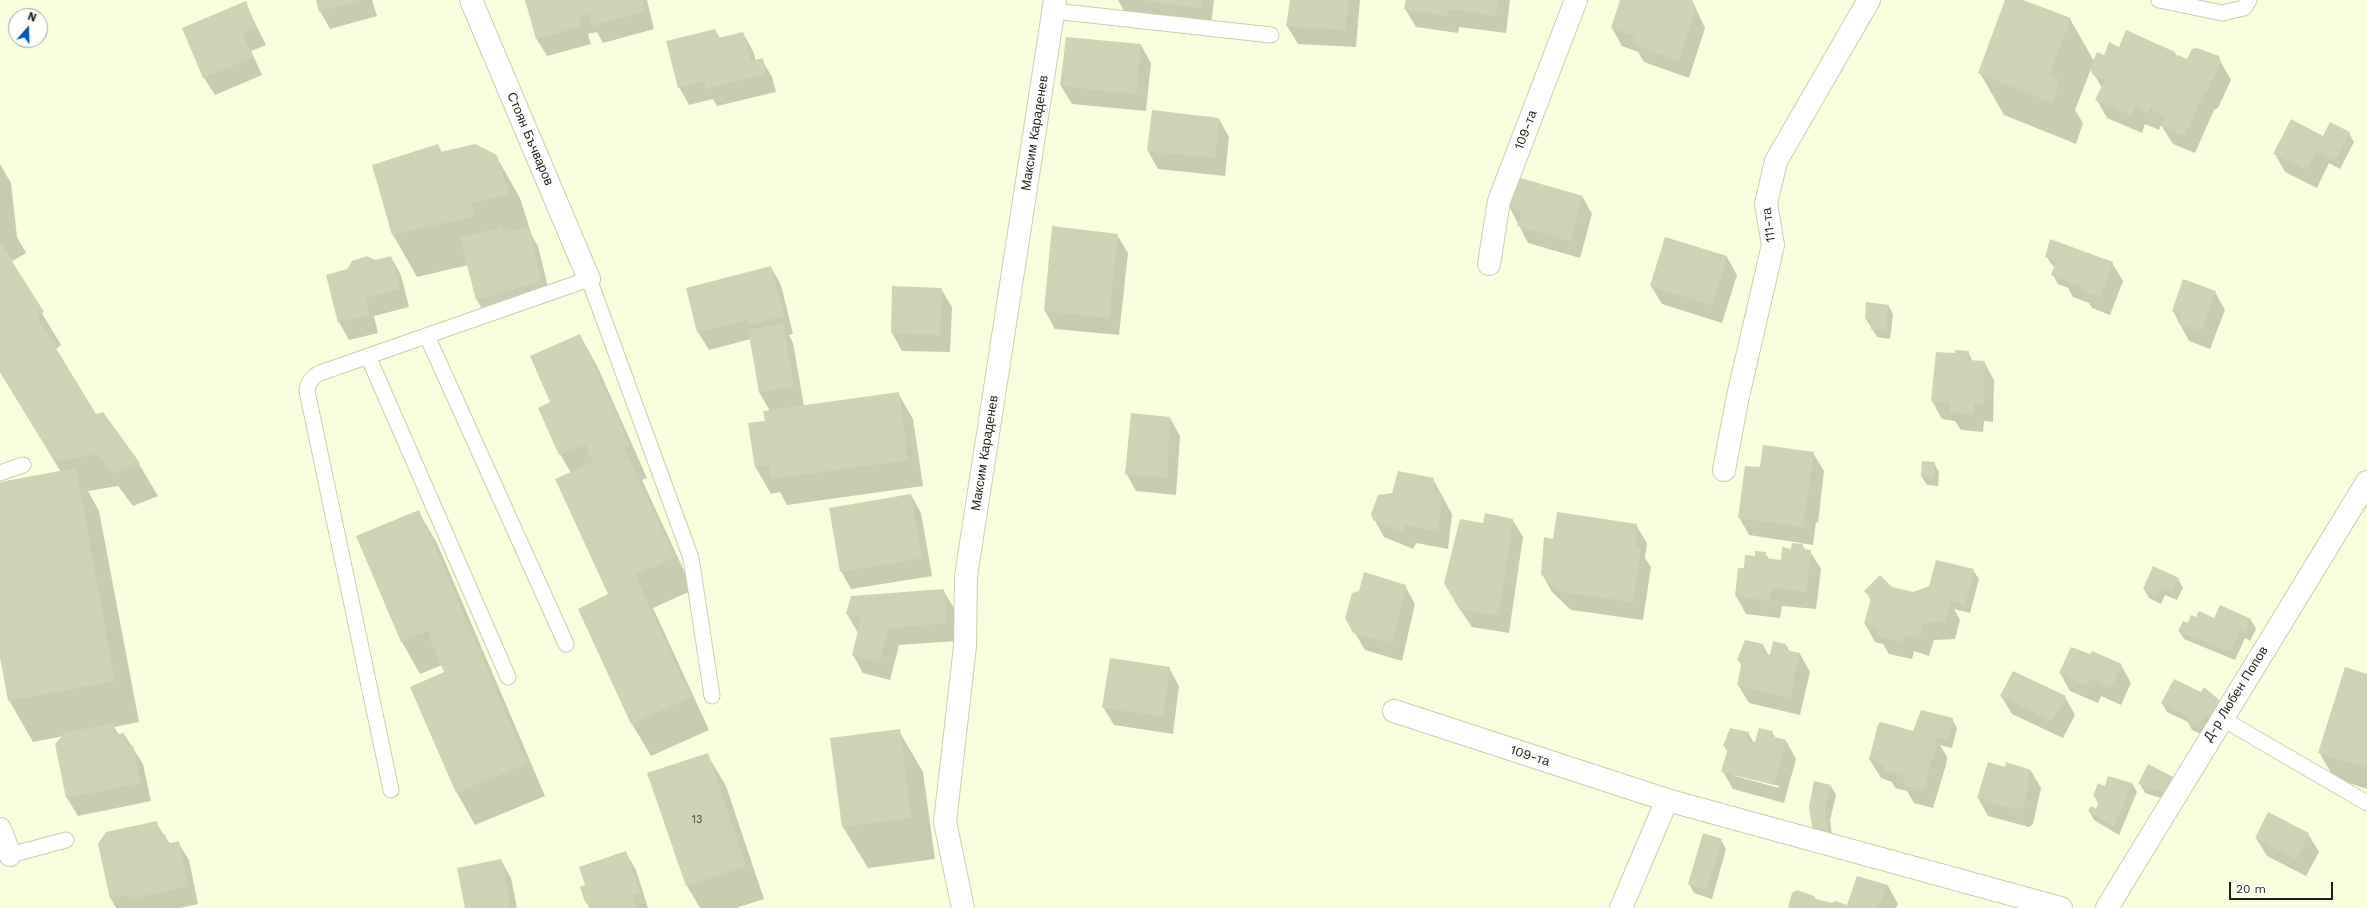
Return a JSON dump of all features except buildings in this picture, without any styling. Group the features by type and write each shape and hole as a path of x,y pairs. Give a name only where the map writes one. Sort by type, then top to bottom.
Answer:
{"street":[{"name":"Стоян Бъчваров","path":"471,0 589,279"},
{"name":"109-та","path":"1489,264 1499,201 1576,0"},
{"name":"111-та","path":"1724,470 1738,396 1773,245 1766,204 1776,161 1869,0"},
{"name":"Максим Караденев","path":"963,908 945,822 964,646 966,576 1054,6"},
{"name":"Д-р Любен Попов","path":"2107,908 2221,718 2367,482"},
{"name":"109-та","path":"1394,711 1667,800 2061,908"},
{"path":"1621,908 1667,800"},
{"path":"0,829 10,855"}],"lane":[{"path":"2159,0 2222,13 2244,8 2250,0"},
{"path":"1054,6 1271,35"},
{"path":"391,790 307,391 308,385 314,375 589,279 691,558 712,696"},
{"path":"427,336 566,644"},
{"path":"368,356 508,677"},
{"path":"0,472 23,465"},
{"path":"2221,718 2367,802"},
{"path":"10,855 66,840"}]}
